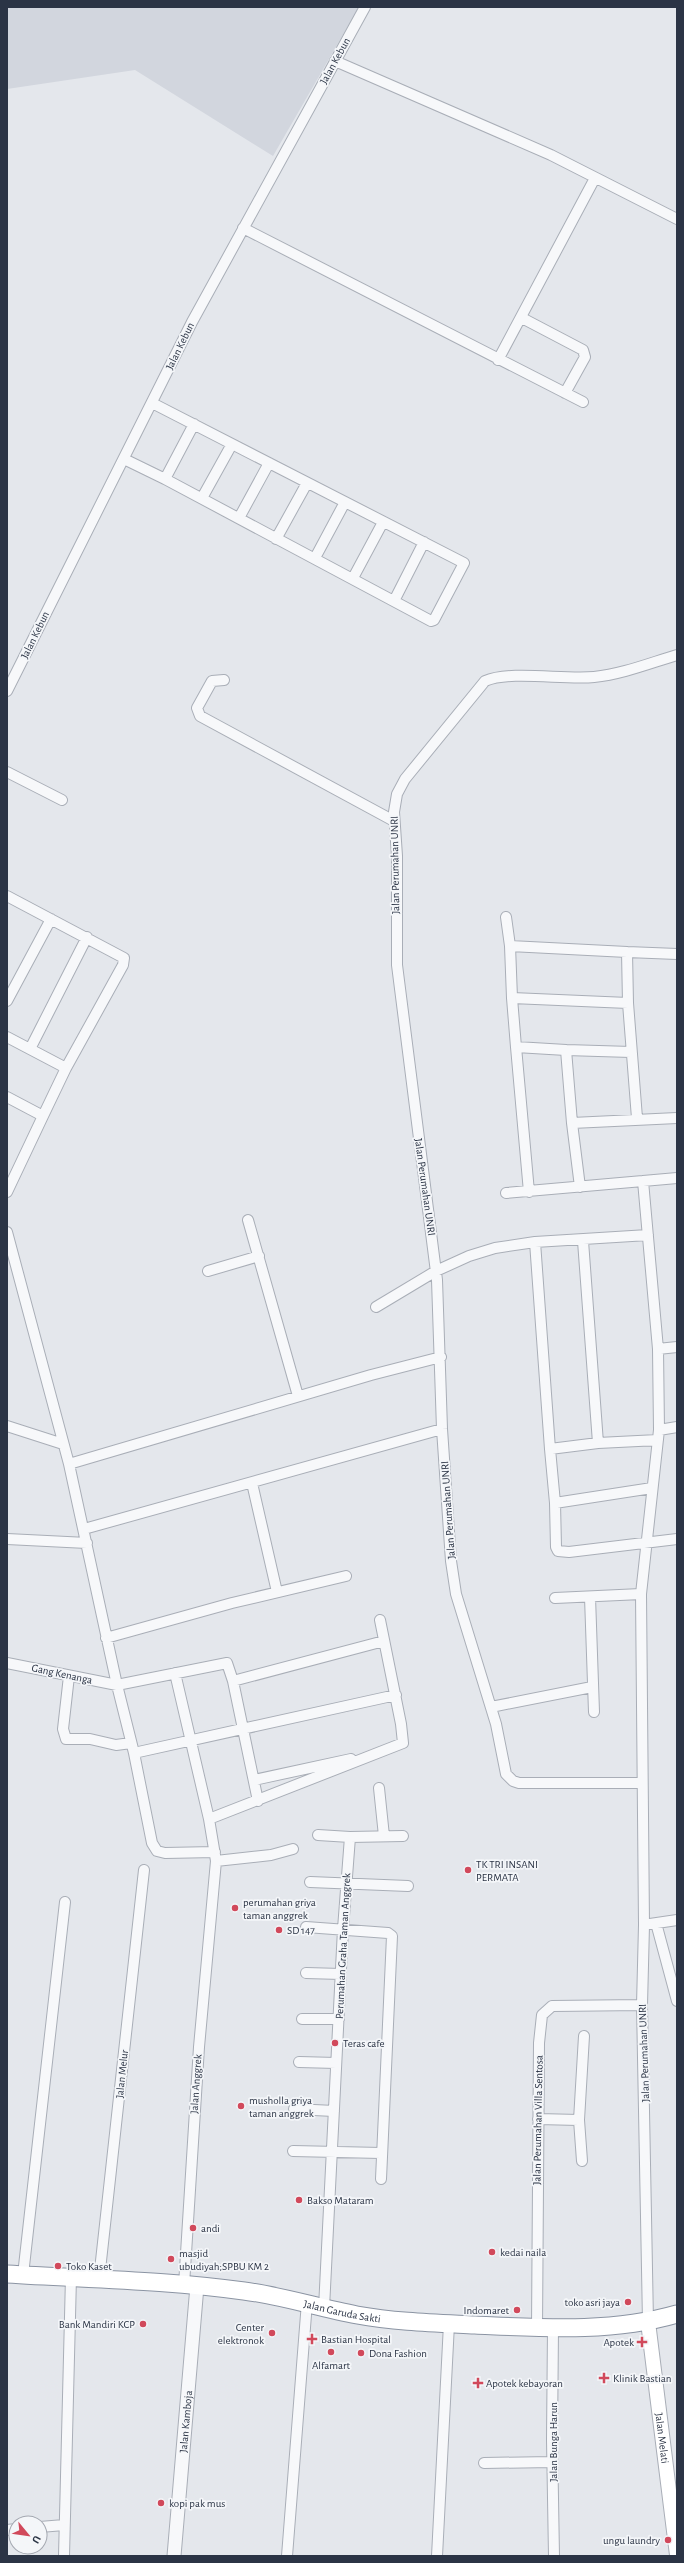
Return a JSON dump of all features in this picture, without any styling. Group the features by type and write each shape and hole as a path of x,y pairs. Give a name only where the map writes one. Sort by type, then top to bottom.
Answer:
{"highway":[{"name":"Jalan Garuda Sakti","path":"15,2274 190,2286 265,2294 307,2302 324,2308 374,2318 449,2324 545,2328 588,2328 648,2322 677,2314"}],"main road":[{"name":"Jalan Melati","path":"648,2322 677,2555"}],"street":[{"name":"Jalan Kebun","path":"7,691 192,322 365,7"},
{"path":"335,61 551,155 677,219"},
{"path":"498,360 522,318 595,178"},
{"path":"243,228 498,360 583,402"},
{"path":"522,318 583,350 585,357 565,393"},
{"path":"124,459 202,498 276,539 315,558 433,621 464,566 463,562 152,403"},
{"path":"165,479 194,424"},
{"path":"202,498 232,444"},
{"path":"239,518 269,463"},
{"path":"276,539 307,483"},
{"path":"315,558 345,502"},
{"path":"353,578 383,522"},
{"path":"394,601 424,542"},
{"name":"Jalan Perumahan UNRI","path":"642,1783 519,1783 513,1781 506,1774 504,1755 491,1707 456,1594 442,1429 441,1357 436,1271 399,989 395,923 396,856 394,821 395,802 405,779 485,681 503,677 594,677 627,671 677,655"},
{"path":"224,680 212,681 209,684 197,708 200,716 394,821"},
{"path":"7,772 62,800"},
{"path":"7,1192 66,1068 124,961 123,955 8,899"},
{"path":"506,917 510,946 512,998 529,1192"},
{"path":"7,1001 50,919"},
{"path":"30,1049 87,938"},
{"path":"510,946 677,954"},
{"path":"627,952 628,1003 637,1118"},
{"path":"512,998 628,1003"},
{"path":"7,1037 66,1068"},
{"path":"516,1047 631,1052"},
{"path":"566,1050 572,1123 580,1187"},
{"path":"7,1097 43,1116"},
{"path":"572,1123 637,1118 677,1118"},
{"path":"506,1193 677,1178"},
{"name":"Jalan Perumahan UNRI","path":"643,1181 658,1349 659,1435 641,1594 644,1925 642,2005 648,2322"},
{"path":"248,1220 298,1396"},
{"path":"7,1232 69,1464 106,1638 133,1748 152,1843 155,1849 165,1853 215,1857 271,1855 293,1849"},
{"path":"376,1307 436,1271 469,1256 495,1248 535,1242 583,1241 648,1235"},
{"path":"583,1241 598,1443"},
{"path":"535,1242 555,1503 556,1547 560,1552 677,1539"},
{"path":"208,1271 259,1256"},
{"path":"658,1349 677,1347"},
{"path":"69,1464 298,1396 441,1357"},
{"path":"7,1426 63,1444"},
{"path":"550,1449 659,1435 677,1427"},
{"path":"84,1529 442,1429"},
{"path":"252,1483 277,1592"},
{"path":"555,1503 652,1488"},
{"path":"7,1539 86,1543"},
{"path":"106,1638 277,1592 346,1576"},
{"path":"555,1598 641,1594"},
{"path":"590,1597 594,1712"},
{"path":"209,1819 400,1745 404,1742 396,1695 380,1620"},
{"path":"233,1681 384,1641"},
{"path":"117,1685 223,1662 228,1664 233,1681 258,1801"},
{"name":"Gang Kenanga","path":"7,1663 117,1685"},
{"name":"Jalan Anggrek","path":"175,1673 209,1819 215,1857 215,1883 199,2047 190,2286"},
{"path":"69,1676 63,1729 66,1739 90,1739 133,1748 191,1740 396,1695"},
{"path":"491,1707 592,1687"},
{"path":"254,1780 371,1756"},
{"path":"379,1788 384,1836"},
{"path":"318,1835 350,1837 403,1836"},
{"name":"Perumahan Graha Taman Anggrek","path":"324,2308 343,1929 350,1837"},
{"name":"Jalan Melur","path":"99,2279 144,1870"},
{"path":"310,1882 408,1886"},
{"path":"15,2274 65,1902"},
{"path":"644,1925 677,1920"},
{"path":"656,1923 677,2001"},
{"path":"306,1927 388,1933 392,1936 381,2179"},
{"path":"306,1973 341,1974"},
{"name":"Jalan Perumahan Villa Sentosa","path":"545,2328 538,2119 539,2043 542,2015 552,2006 642,2005"},
{"path":"302,2018 339,2019"},
{"path":"582,2161 579,2120 584,2036"},
{"path":"299,2062 336,2063"},
{"path":"294,2109 334,2111"},
{"path":"538,2119 579,2120"},
{"path":"293,2151 381,2153"},
{"path":"64,2556 71,2277"},
{"name":"Jalan Kamboja","path":"174,2556 190,2286"},
{"path":"287,2556 307,2302"},
{"path":"437,2556 449,2324"},
{"name":"Jalan Bunga Harun","path":"545,2328 552,2462 554,2556"},
{"path":"484,2463 552,2462"},
{"path":"48,2526 64,2525"}],"shaded area":[{"path":"7,7 359,7 273,156 135,70 7,89"}],"place":[{"name":"TK TRI INSANI PERMATA","path":"468,1870"},
{"name":"perumahan griya taman anggrek","path":"235,1908"},
{"name":"SD 147","path":"279,1930"},
{"name":"Teras cafe","path":"335,2043"},
{"name":"musholla griya taman anggrek","path":"241,2106"},
{"name":"Bakso Mataram","path":"299,2200"},
{"name":"andi","path":"193,2228"},
{"name":"kedai naila","path":"492,2252"},
{"name":"masjid ubudiyah;SPBU KM 2","path":"171,2259"},
{"name":"Toko Kaset","path":"58,2266"},
{"name":"toko asri jaya","path":"628,2302"},
{"name":"Indomaret","path":"517,2310"},
{"name":"Bank Mandiri KCP","path":"143,2324"},
{"name":"Center elektronok","path":"272,2333"},
{"name":"Bastian Hospital","path":"312,2339"},
{"name":"Apotek","path":"642,2342"},
{"name":"Alfamart","path":"331,2352"},
{"name":"Dona Fashion","path":"361,2353"},
{"name":"Klinik Bastian","path":"604,2378"},
{"name":"Apotek kebayoran","path":"478,2383"},
{"name":"kopi pak mus","path":"161,2503"},
{"name":"ungu laundry","path":"668,2540"}]}
